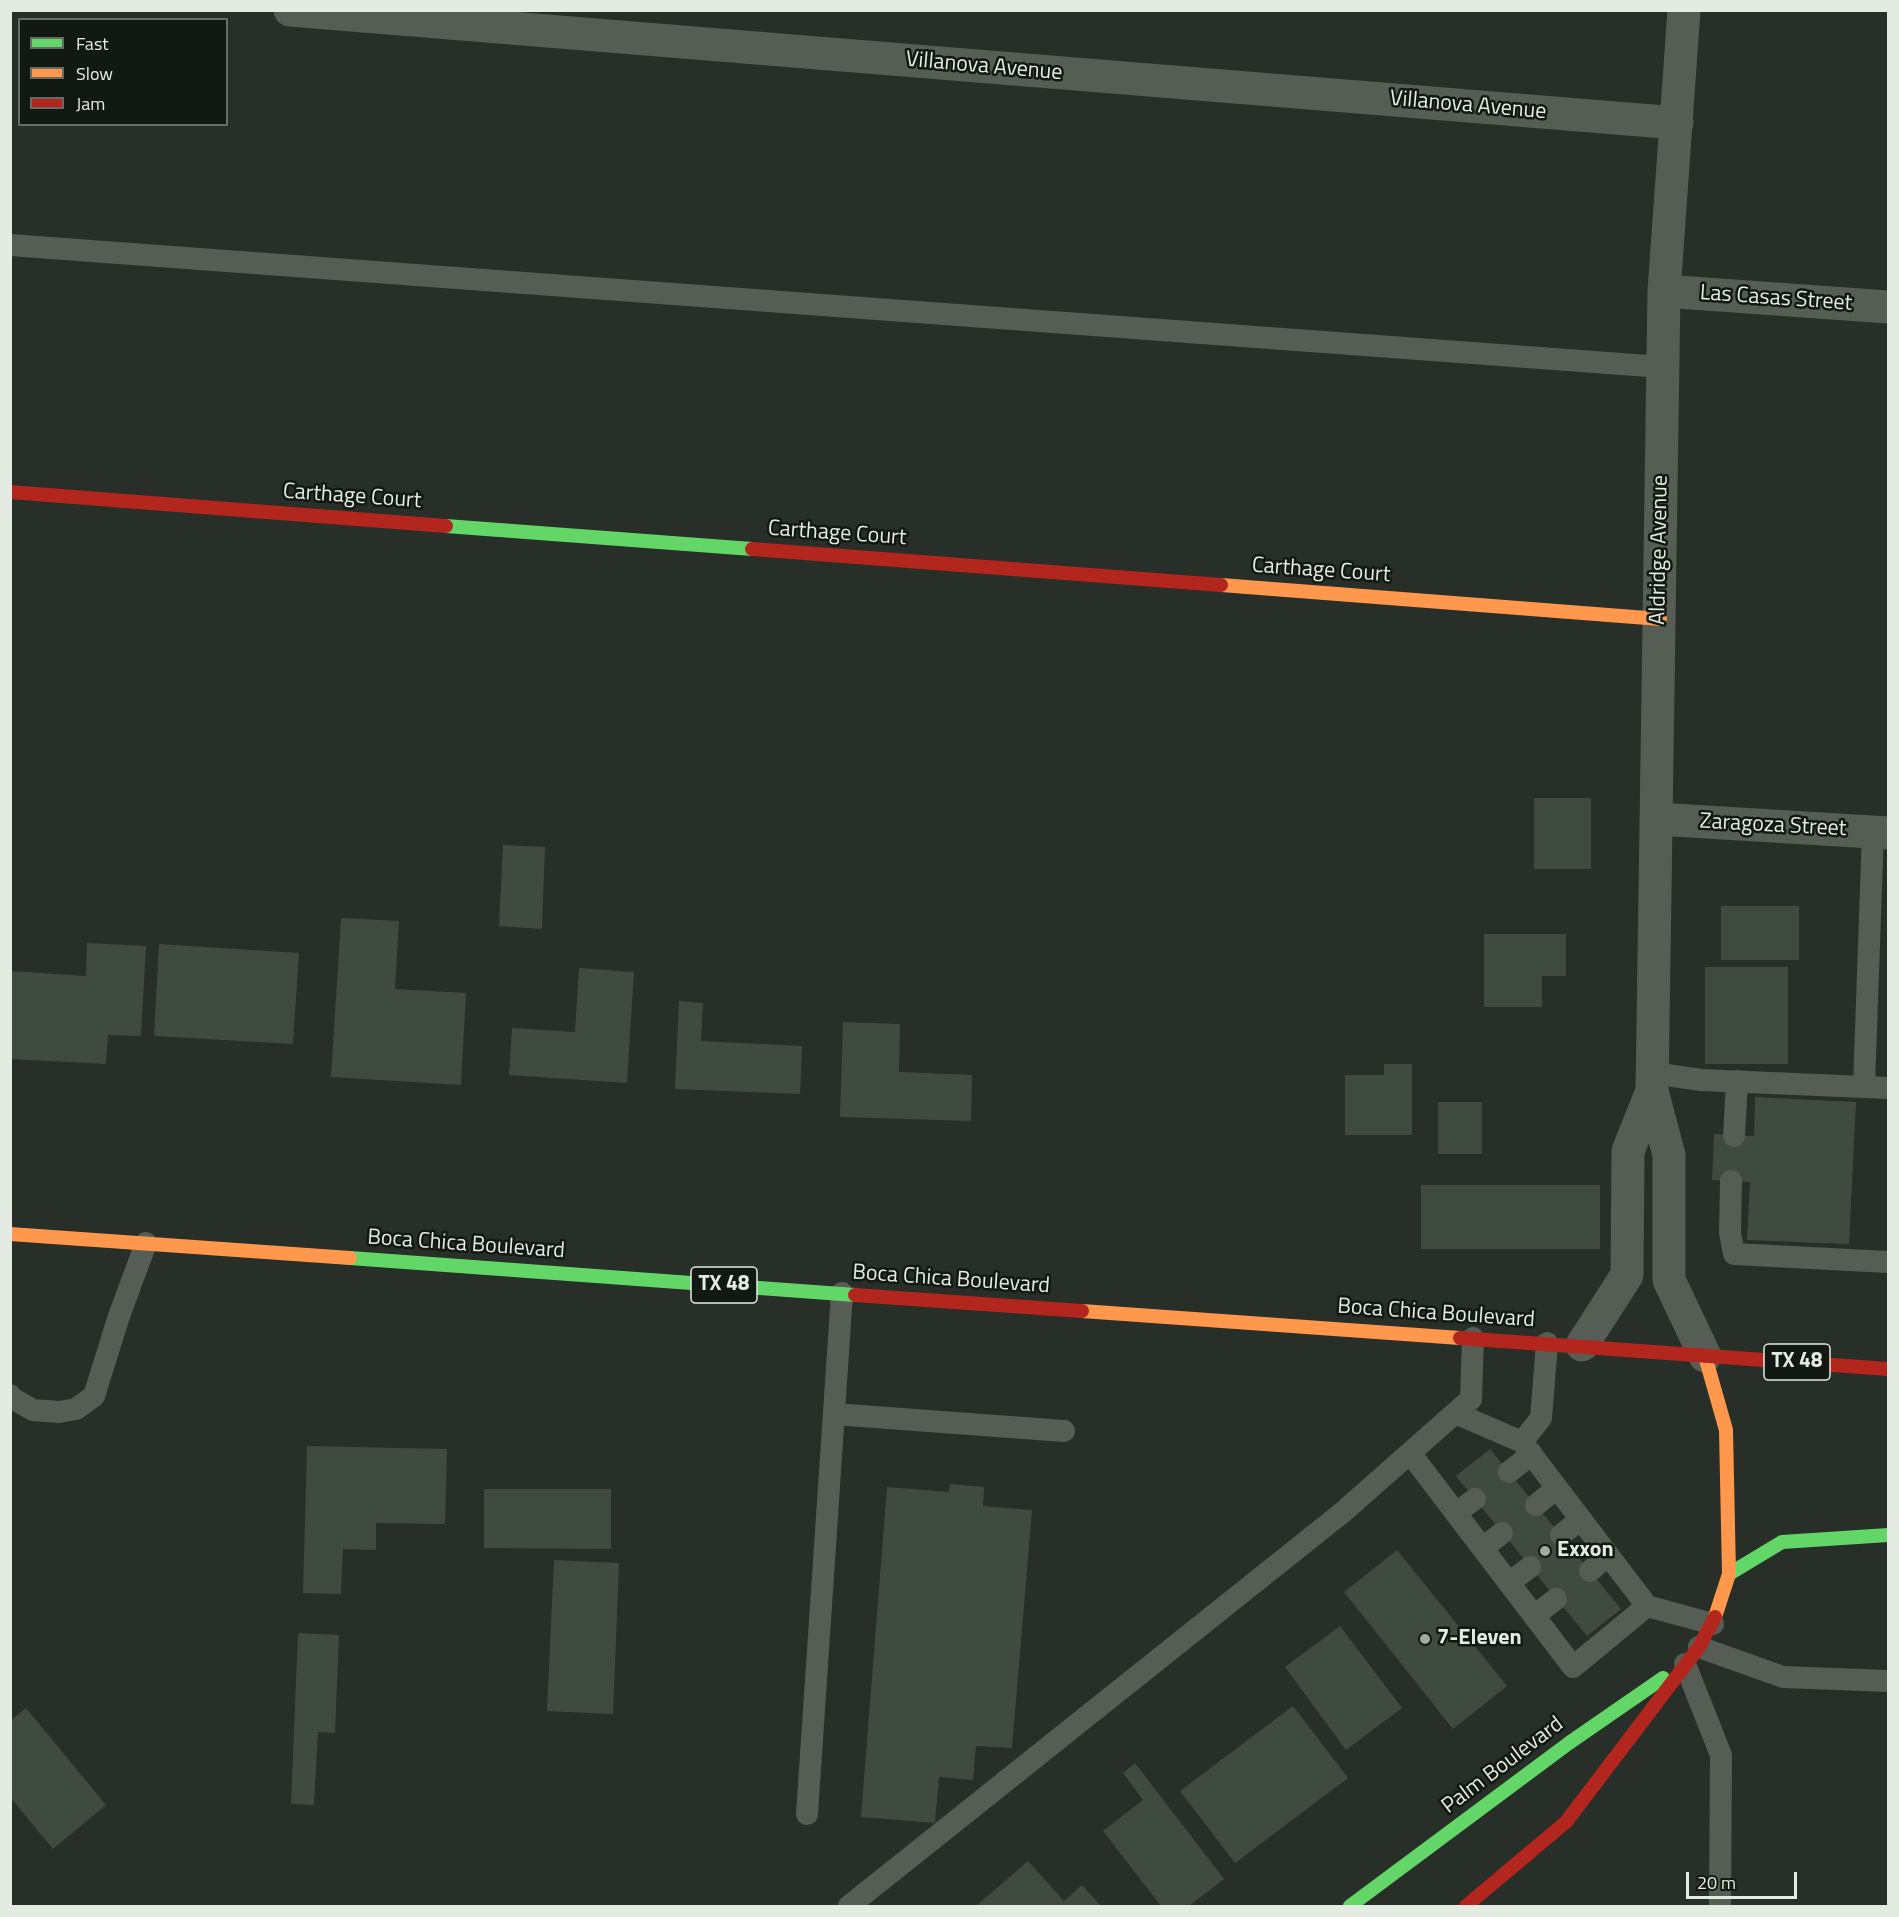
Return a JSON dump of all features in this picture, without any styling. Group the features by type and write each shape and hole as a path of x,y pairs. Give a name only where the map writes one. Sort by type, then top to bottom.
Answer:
{"main road":[{"name":"Carthage Court","path":"10,492 1660,619"},
{"name":"Boca Chica Boulevard","path":"10,1234 1582,1345 1888,1369"},
{"name":"Palm Boulevard","path":"1466,1906 1566,1822 1713,1624 1729,1574 1726,1430 1705,1356"},
{"path":"1729,1574 1782,1542 1888,1535"},
{"name":"Palm Boulevard","path":"1350,1906 1569,1743 1692,1655"}],"street":[{"name":"Villanova Avenue","path":"290,10 1677,123"},
{"name":"Aldridge Avenue","path":"1684,10 1664,291 1653,1082 1668,1155 1668,1280 1705,1356"},
{"name":"Las Casas Street","path":"1664,291 1888,307"},
{"name":"Zaragoza Street","path":"1657,819 1881,832"},
{"name":"Aldridge Avenue","path":"1582,1345 1627,1275 1628,1151 1653,1082"}],"lane":[{"path":"10,245 1662,367"},
{"path":"1864,1086 1881,832"},
{"path":"1653,1082 1701,1080 1888,1088"},
{"path":"1734,1136 1737,1081"},
{"path":"1731,1181 1730,1233 1734,1254 1888,1262"},
{"path":"10,1395 33,1410 59,1412 76,1409 94,1396 119,1316 146,1243"},
{"path":"807,1814 842,1293"},
{"path":"849,1906 1343,1512 1472,1399 1473,1338"},
{"path":"1509,1472 1527,1448 1541,1418 1547,1343"},
{"path":"1455,1413 1527,1448 1647,1606 1713,1624"},
{"path":"834,1414 1064,1431"},
{"path":"1410,1453 1573,1667 1647,1606"},
{"path":"1536,1505 1557,1488"},
{"path":"1456,1513 1475,1499"},
{"path":"1561,1535 1581,1519"},
{"path":"1483,1548 1502,1533"},
{"path":"1590,1571 1608,1555"},
{"path":"1509,1583 1530,1567"},
{"path":"1534,1616 1556,1599"},
{"path":"1720,1906 1721,1755 1692,1655 1783,1677 1888,1681"}],"building":[{"path":"1534,798 1591,798 1591,869 1534,869"},
{"path":"503,845 545,847 542,929 499,926"},
{"path":"1721,906 1799,906 1799,960 1721,960"},
{"path":"341,918 399,921 395,989 466,993 461,1085 331,1077"},
{"path":"1484,934 1566,934 1566,976 1542,976 1542,1007 1484,1007"},
{"path":"87,943 146,946 141,1036 108,1035 106,1064 10,1059 11,971 86,976"},
{"path":"159,944 299,953 293,1044 154,1036"},
{"path":"1705,967 1788,967 1788,1064 1705,1064"},
{"path":"579,968 634,972 627,1083 509,1075 512,1028 575,1032"},
{"path":"679,1001 703,1003 701,1041 802,1046 800,1094 675,1089"},
{"path":"843,1022 900,1024 899,1072 972,1075 971,1121 840,1117"},
{"path":"1384,1064 1412,1064 1412,1135 1345,1135 1345,1075 1384,1075"},
{"path":"1755,1097 1856,1102 1849,1244 1747,1240 1750,1182 1712,1180 1714,1134 1754,1136"},
{"path":"1438,1102 1482,1102 1482,1154 1438,1154"},
{"path":"1421,1185 1600,1185 1600,1249 1421,1249"},
{"path":"307,1446 447,1449 445,1524 376,1523 376,1550 343,1549 341,1594 303,1593"},
{"name":"Exxon","path":"1490,1449 1621,1609 1587,1636 1456,1476"},
{"path":"950,1484 984,1487 983,1506 1032,1510 1012,1748 976,1746 973,1780 939,1777 935,1823 861,1817 887,1487 949,1492"},
{"path":"484,1489 611,1489 611,1549 484,1548"},
{"name":"7-Eleven","path":"1397,1550 1507,1686 1453,1729 1344,1592"},
{"path":"554,1560 619,1563 613,1714 547,1711"},
{"path":"1340,1626 1402,1708 1346,1750 1285,1667"},
{"path":"298,1633 339,1635 335,1733 318,1732 314,1805 291,1804"},
{"path":"1293,1706 1348,1778 1235,1863 1180,1791"},
{"path":"26,1708 106,1805 53,1849 10,1797 10,1721"},
{"path":"1135,1763 1224,1879 1189,1906 1161,1906 1103,1831 1143,1800 1123,1773"},
{"path":"1028,1861 1064,1901 1082,1885 1101,1906 976,1906"}],"traffic: fast":[{"path":"446,526 752,549"},
{"path":"350,1258 855,1295"},
{"path":"1729,1574 1782,1542 1888,1535"},
{"path":"1350,1906 1569,1743 1663,1678"}],"traffic: slow":[{"path":"1221,585 1660,619"},
{"path":"10,1234 350,1258"},
{"path":"1082,1311 1460,1338"},
{"path":"1705,1356 1726,1430 1729,1574 1715,1617"}],"traffic: jam":[{"path":"10,492 446,526"},
{"path":"752,549 1221,585"},
{"path":"855,1295 1082,1311"},
{"path":"1460,1338 1888,1369"},
{"path":"1466,1906 1566,1822 1699,1647 1715,1617"}],"place":[{"name":"Exxon","path":"1545,1551"},
{"name":"7-Eleven","path":"1425,1639"}]}
